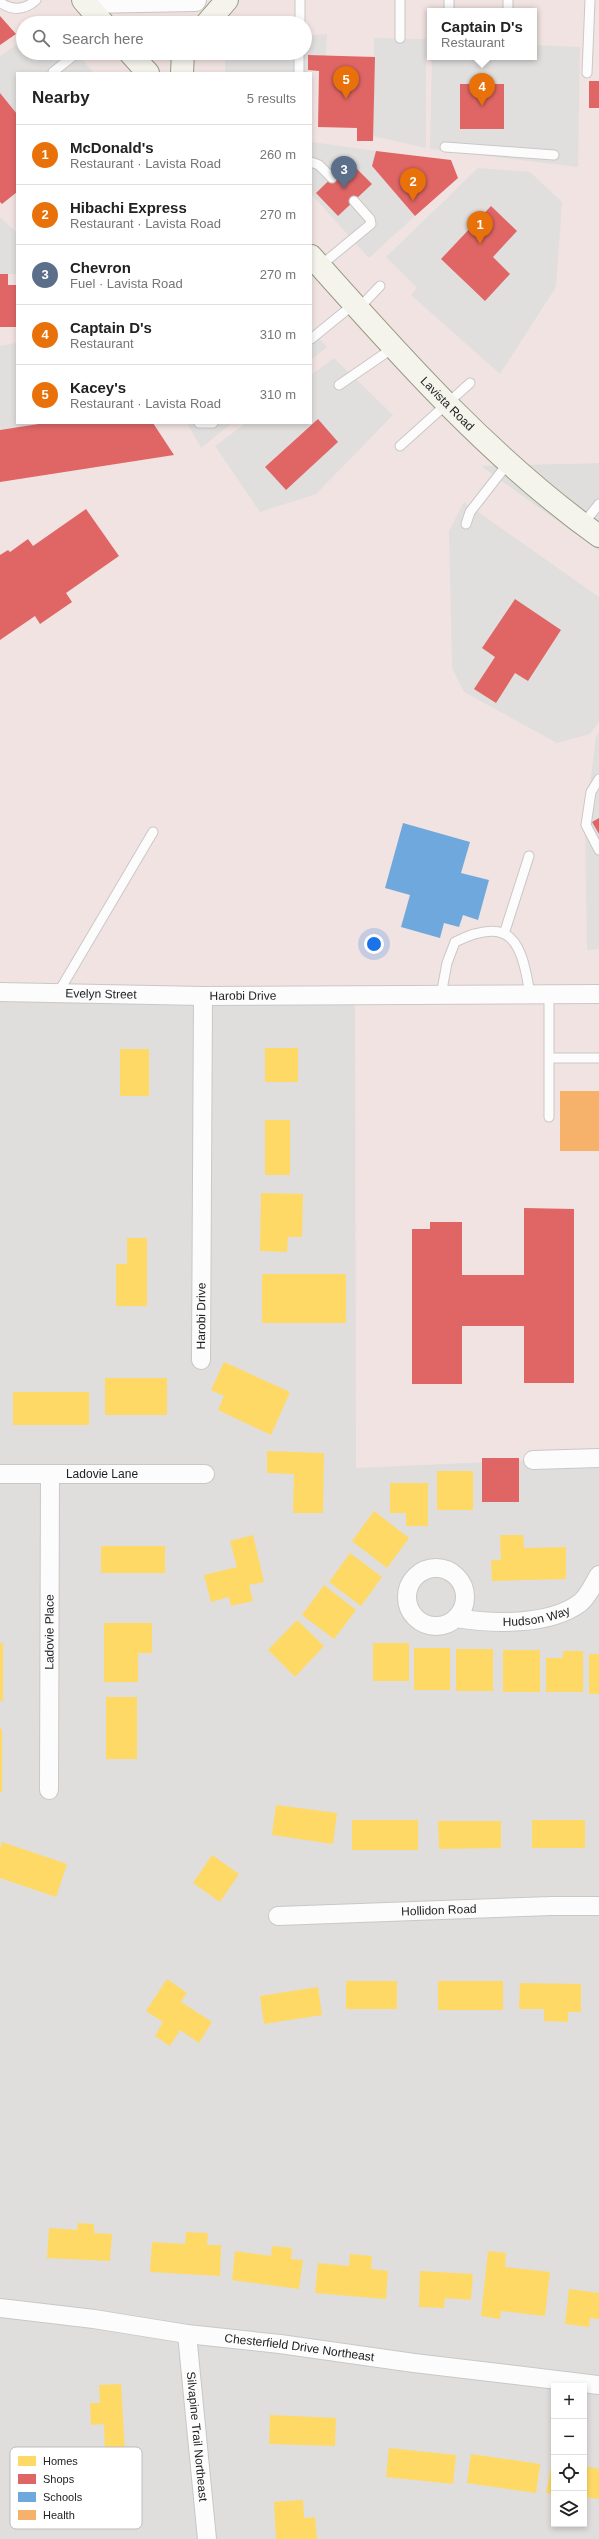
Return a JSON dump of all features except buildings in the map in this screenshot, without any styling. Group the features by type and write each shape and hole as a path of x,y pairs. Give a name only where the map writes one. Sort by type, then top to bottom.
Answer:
{"main road":[{"path":"213,16 227,0"},
{"path":"84,1 97,16"},
{"path":"136,60 147,72"},
{"path":"182,72 183,60"},
{"name":"Lavista Road","path":"316,261 393,348 449,404 509,462 591,530"}],"street":[{"path":"84,1 194,0"},
{"name":"Evelyn Street","path":"0,992 58,995 203,996"},
{"name":"Harobi Drive","path":"202,1360 203,996 599,994"},
{"path":"533,1460 599,1458"},
{"name":"Ladovie Lane","path":"0,1474 205,1474"},
{"name":"Ladovie Place","path":"49,1790 50,1474"},
{"name":"Hudson Way","path":"456,1618 482,1622 535,1619 563,1612 581,1603 599,1575"},
{"name":"Hollidon Road","path":"278,1916 552,1906 599,1906"},
{"name":"Chesterfield Drive Northeast","path":"0,2308 94,2319 187,2334 599,2385"},
{"name":"Silvapine Trail Northeast","path":"187,2334 207,2539"}],"lane":[{"path":"1,3 10,9 21,8 36,0"},
{"path":"300,0 300,16"},
{"path":"400,0 400,38"},
{"path":"587,73 590,0"},
{"path":"53,72 68,60"},
{"path":"299,60 299,72"},
{"path":"444,147 554,155"},
{"path":"312,162 319,165 332,178"},
{"path":"316,261 370,224 370,219 354,201"},
{"path":"312,338 356,306 380,286"},
{"path":"339,384 393,348"},
{"path":"400,446 449,404 470,383"},
{"path":"466,524 470,512 509,462"},
{"path":"591,530 599,504"},
{"path":"599,779 591,792 586,825 599,850"},
{"path":"58,995 154,832"},
{"path":"504,934 529,856"},
{"path":"442,995 447,963 455,942 472,934 492,929 504,934 518,944 525,962 530,995"},
{"path":"549,995 549,1117"},
{"path":"549,1058 599,1058"}],"shaded area":[{"path":"0,0 599,0 599,463 480,466 599,551 599,1457 356,1468 355,1002 0,986"},
{"path":"327,34 326,56 312,56 312,35"},
{"path":"374,38 426,39 426,148 373,136"},
{"path":"16,45 16,60 83,60 93,72 16,72 16,113 0,93 0,56"},
{"path":"537,45 580,47 578,167 430,149 432,60 537,60"},
{"path":"225,60 308,60 308,72 225,72"},
{"path":"312,142 376,151 372,166 415,216 369,258 312,195"},
{"path":"478,168 530,172 562,202 556,287 500,374 411,295 417,288 386,257"},
{"path":"0,217 16,232 16,274 0,274"},
{"path":"312,330 327,347 312,359"},
{"path":"16,343 16,424 39,424 0,430 0,346"},
{"path":"334,358 393,415 316,494 260,512 215,446 245,424 312,424 312,374"},
{"path":"188,424 231,424 201,448"},
{"path":"599,463 599,551 479,465"},
{"path":"464,502 599,597 599,722 590,734 557,743 464,692 452,668 449,531"},
{"path":"599,732 599,949 587,950 585,824 596,736"},
{"path":"0,986 356,1002 356,1467 599,1457 599,2539 0,2539"}],"place":[{"name":"Kacey's","path":"346,99"},
{"name":"Captain D's","path":"482,106"},
{"name":"Chevron","path":"344,189"},
{"name":"Hibachi Express","path":"413,201"},
{"name":"McDonald's","path":"480,244"}]}
